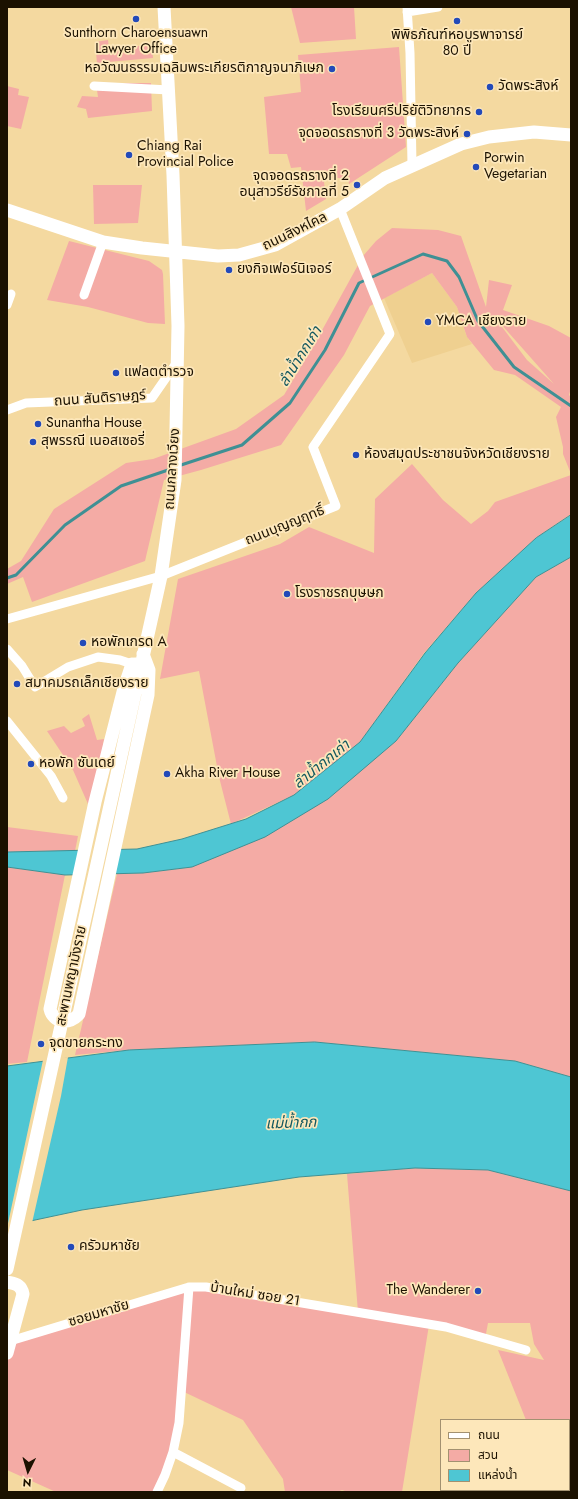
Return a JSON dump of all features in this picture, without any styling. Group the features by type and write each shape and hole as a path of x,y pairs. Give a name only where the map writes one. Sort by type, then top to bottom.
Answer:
{"main road":[{"name":"ถนนกลางเวียง","path":"137,683 161,576 175,480 177,444 176,251 164,7"},
{"name":"ถนนสิงหไคล","path":"7,210 104,242 142,248 218,256 239,255 275,245 340,210 385,178 461,144 489,137 534,132 571,132"},
{"path":"132,664 124,688 86,845 50,1008 52,1015 58,1020 73,1020 79,1014 148,695 149,670 143,654"},
{"name":"สะพานพญามังราย","path":"7,1269 137,683"},
{"path":"7,1282 17,1284 22,1288 23,1294 8,1347"}],"street":[{"path":"412,165 410,53 407,9 438,7"},
{"path":"94,86 169,90"},
{"name":"ถนนบุญญฤทธิ์","path":"7,619 161,576 336,506 313,446 390,334 340,210"},
{"path":"84,295 104,242"},
{"path":"7,305 11,294"},
{"name":"ถนน สันติราษฎร์","path":"7,410 26,404 152,398 177,362"},
{"path":"7,649 22,666 35,687 68,668 98,656 132,664 143,654"},
{"path":"7,721 51,776 63,798"},
{"name":"บ้านใหม่ ซอย 21","path":"157,1492 173,1452 179,1423 189,1287 206,1286 446,1327 526,1350"},
{"name":"ซอยมหาชัย","path":"8,1347 189,1287"},
{"path":"173,1452 241,1488"}],"shaded area":[{"name":"YMCA เชียงราย","path":"432,273 457,307 467,337 472,344 412,363 384,298"}],"green space":[{"path":"291,7 354,7 356,39 300,43"},
{"path":"108,40 109,48 152,45 153,58 97,63 95,42"},
{"path":"399,47 406,147 349,184 348,178 328,178 324,182 326,199 306,211 301,167 291,168 287,154 269,154 264,97 301,92 298,55"},
{"path":"96,83 151,83 152,111 88,118 86,109 77,107 82,96 98,97"},
{"path":"7,86 19,89 18,95 29,97 21,129 7,126"},
{"path":"93,185 142,185 138,223 94,224"},
{"path":"392,228 438,230 461,236 486,307 489,280 512,285 503,310 549,326 571,338 571,388 569,395 571,397 571,474 563,454 563,447 556,417 561,407 515,375 494,370 467,337 457,307 432,273 370,306 344,355 281,445 164,480 145,561 32,602 23,577 7,584 7,569 21,561 54,509 126,463 153,459 236,429 284,395 315,343 363,256 376,241","holes":["493,315 554,384 527,360"]},
{"path":"69,241 149,261 162,270 165,324 148,323 88,307 47,300"},
{"path":"412,464 443,500 471,524 488,511 495,502 571,475 571,514 536,538 476,593 424,653 360,742 294,795 231,824 219,777 199,671 160,679 178,579 280,544 309,527 374,553 375,499"},
{"path":"571,557 571,1077 515,1061 315,1042 129,1050 75,1055 117,874 143,873 192,867 396,741 458,663 536,577"},
{"path":"89,714 97,740 104,739 101,760 91,800 88,804 73,770 47,731 64,726 71,733 85,726 82,719"},
{"path":"7,827 78,836 75,851 7,852"},
{"path":"7,867 65,875 27,1062 7,1064"},
{"path":"415,1168 488,1170 571,1191 571,1492 458,1492 570,1491 570,1419 526,1419 498,1350 544,1360 534,1344 530,1323 488,1323 485,1339 358,1312 347,1174"},
{"path":"189,1287 429,1325 402,1492 348,1492 342,1490 337,1492 285,1492 283,1479 243,1420 182,1391 179,1423 155,1492 56,1492 7,1470 7,1350 10,1341"}],"water":[{"path":"571,515 571,557 536,577 458,663 396,741 328,799 265,837 192,867 143,873 65,875 7,867 7,852 137,849 182,839 246,819 294,795 360,742 425,653 476,593 536,538"},
{"name":"แม่น้ำกก","path":"315,1042 515,1061 571,1077 571,1191 488,1170 415,1168 299,1177 82,1210 7,1226 7,1066 129,1050"}],"pier":[{"path":"91,848 110,848 104,876 85,876"},
{"path":"68,1057 61,1096 32,1223 7,1228 43,1060"}],"waterway":[{"name":"ลำน้ำกกเก่า","path":"178,466 242,445 290,403 325,350 359,283 423,254 447,261 459,277 478,321 514,367 571,406"},
{"name":"ลำน้ำกกเก่า","path":"7,578 16,575 65,525 121,486 171,469"}],"place":[{"name":"Sunthorn Charoensuawn Lawyer Office","path":"136,19"},
{"name":"พิพิธภัณฑ์หอบูรพาจารย์ 80 ปี","path":"457,21"},
{"name":"หอวัฒนธรรมเฉลิมพระเกียรติกาญจนาภิเษก","path":"332,69"},
{"name":"วัดพระสิงห์","path":"490,87"},
{"name":"โรงเรียนศรีปริยัติวิทยากร","path":"479,112"},
{"name":"จุดจอดรถรางที่ 3 วัดพระสิงห์","path":"467,134"},
{"name":"Chiang Rai Provincial Police","path":"129,155"},
{"name":"Porwin Vegetarian","path":"476,167"},
{"name":"จุดจอดรถรางที่ 2 อนุสาวรีย์รัชกาลที่ 5","path":"357,185"},
{"name":"ยงกิจเฟอร์นิเจอร์","path":"229,270"},
{"name":"YMCA เชียงราย","path":"428,322"},
{"name":"แฟลตตำรวจ","path":"116,373"},
{"name":"Sunantha House","path":"38,424"},
{"name":"สุพรรณี เนอสเซอรี่","path":"33,442"},
{"name":"ห้องสมุดประชาชนจังหวัดเชียงราย","path":"356,455"},
{"name":"โรงราชรถบุษษก","path":"287,594"},
{"name":"หอพักเกรด A","path":"83,643"},
{"name":"สมาคมรถเล็กเชียงราย","path":"17,684"},
{"name":"หอพัก ซันเดย์","path":"31,764"},
{"name":"Akha River House","path":"167,774"},
{"name":"จุดขายกระทง","path":"41,1044"},
{"name":"ครัวมหาชัย","path":"71,1247"},
{"name":"The Wanderer","path":"478,1291"}]}
